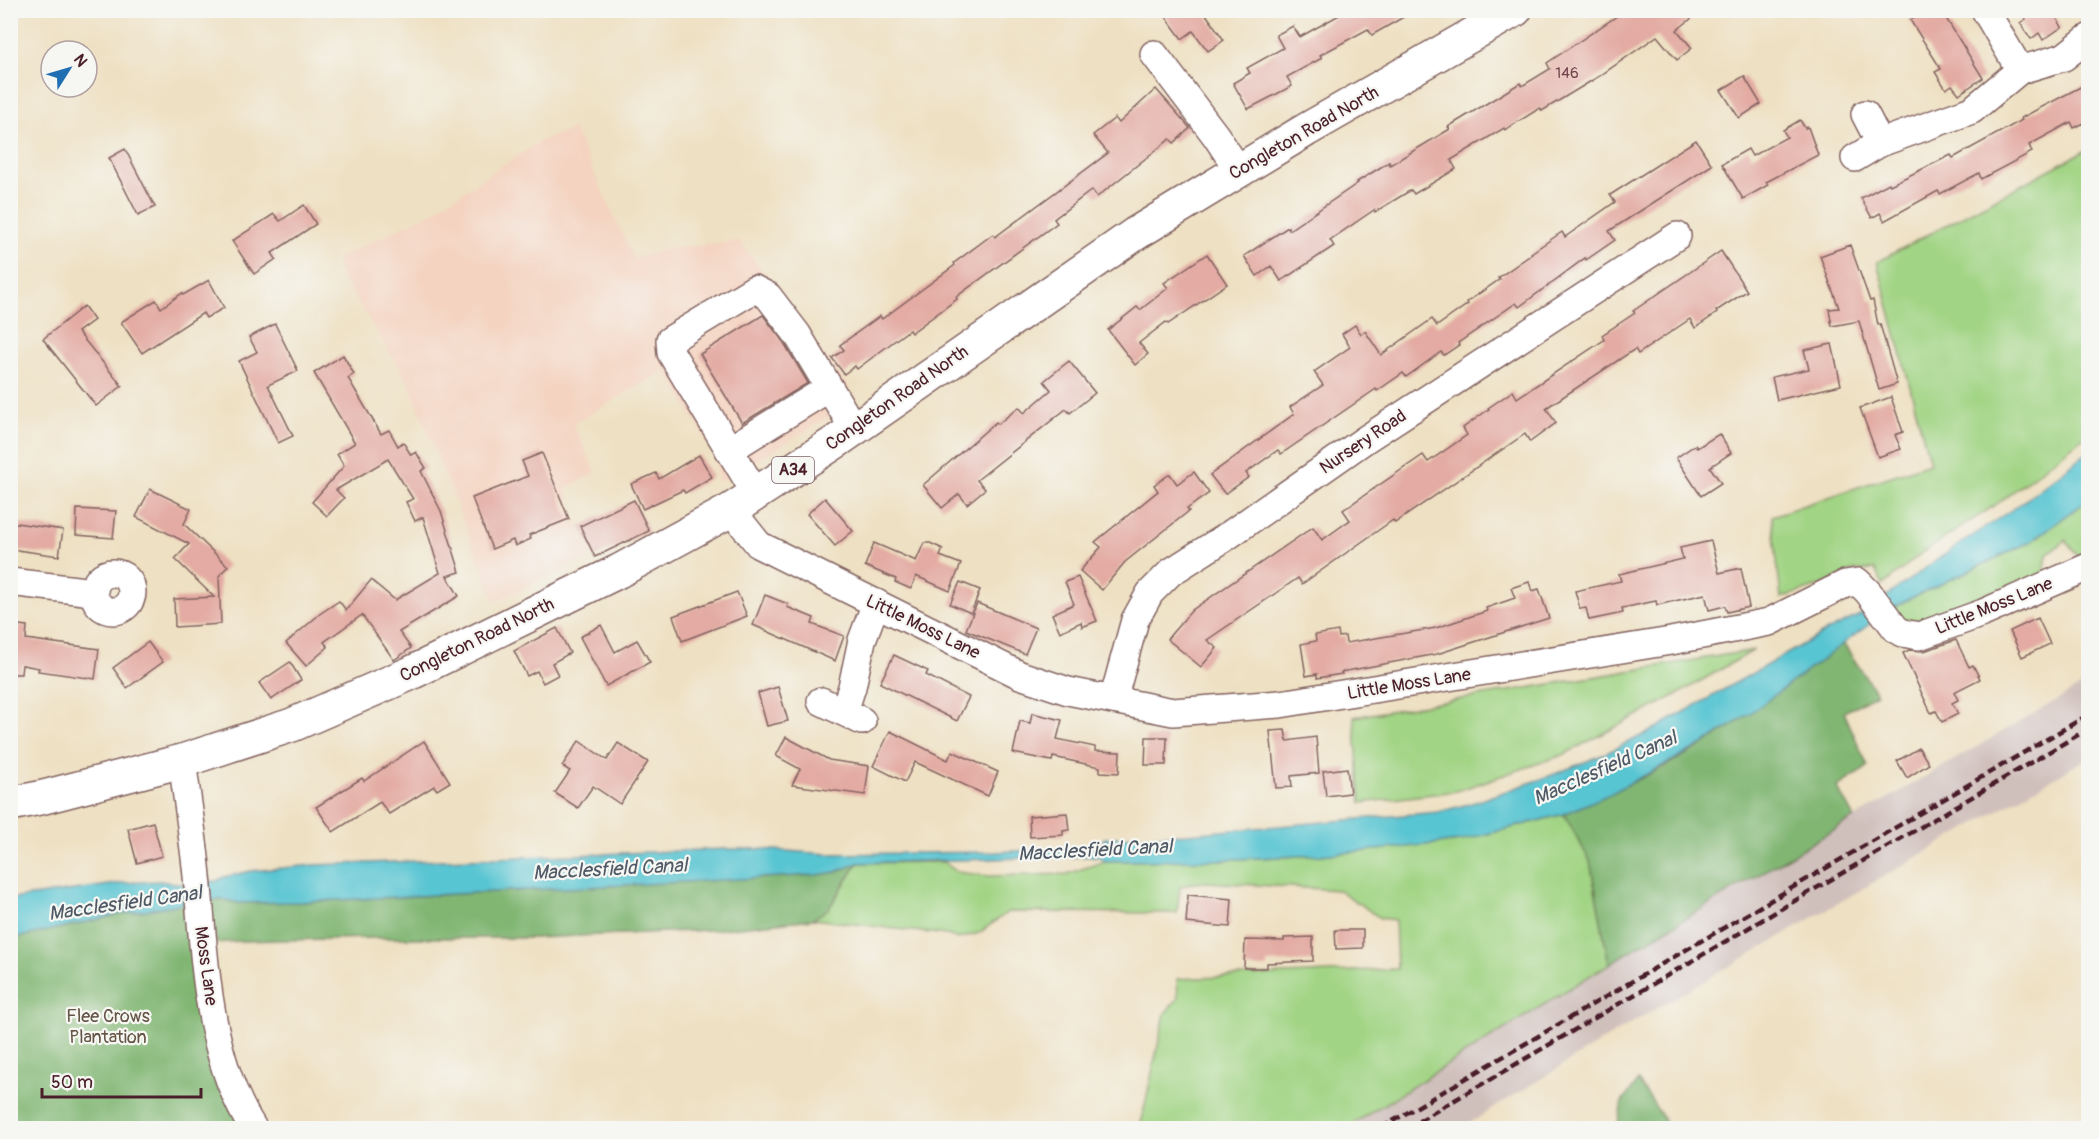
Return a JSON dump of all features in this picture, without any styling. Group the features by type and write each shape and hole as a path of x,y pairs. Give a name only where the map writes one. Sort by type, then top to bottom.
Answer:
{"highway":[{"name":"Congleton Road North","path":"10,804 182,761 292,725 409,674 619,571 743,502 854,429 1136,234 1306,130 1515,10"}],"street":[{"path":"1985,10 2020,70"},
{"path":"1855,158 1880,143 1972,110 2020,70 2064,57 2088,38"},
{"path":"1154,54 1216,136 1239,171"},
{"path":"1865,114 1880,143"},
{"name":"Nursery Road","path":"1113,700 1135,620 1150,593 1171,572 1376,433 1677,236"},
{"name":"Little Moss Lane","path":"829,388 797,334 768,296 754,289 670,340 671,353 729,450 743,502 759,545 1020,675 1068,691 1173,712 1280,704 1637,647 1769,622 1845,584 1858,582 1896,629 1903,633 1920,636 1983,613 2088,567"},
{"path":"729,450 829,388 854,429"},
{"path":"10,582 93,592"},
{"path":"842,711 852,687 862,640 876,603"},
{"name":"Moss Lane","path":"182,761 212,1014 224,1069 244,1115 253,1128"}],"shaded area":[{"path":"574,129 634,259 665,249 740,241 858,400 719,482 713,451 666,370 573,424 596,473 565,488 570,498 565,500 592,556 495,602 408,381 340,274 336,259 429,214 540,141"},
{"path":"2088,682 2088,758 1616,1032 1462,1128 1346,1128 1609,964"}],"green space":[{"path":"2088,149 2088,434 1997,504 1919,555 1883,585 1875,570 1853,571 1822,585 1781,598 1772,516 1930,463 1877,262"},
{"path":"2088,500 2088,554 2079,557 2066,540 2047,555 2044,574 1947,620 1911,627 1892,610 1907,600 2030,542"},
{"path":"1843,643 1877,694 1844,712 1868,767 1837,787 1854,818 1609,964 1590,861 1564,814 1637,781 1707,742"},
{"path":"1754,650 1680,693 1563,755 1457,791 1361,803 1354,717"},
{"path":"1564,814 1590,861 1609,964 1346,1128 1140,1128 1165,1013 1178,998 1177,979 1397,969 1395,920 1380,918 1339,890 1192,883 1180,887 1177,913 1008,912 979,933 958,939 947,935 813,919 829,908 858,863 944,862 957,872 989,876 1067,874 1105,861 1217,860 1320,855 1460,841"},
{"path":"858,863 829,908 813,919 713,930 534,938 373,938 216,943 209,900 221,899 239,903 301,902 816,875 836,872"},
{"name":"Flee Crows Plantation","path":"187,903 241,1128 23,1128 11,1118 10,939 122,914"},
{"path":"1638,1081 1670,1128 1617,1128 1622,1102"}],"water":[{"name":"Macclesfield Canal","path":"2088,452 2088,500 2030,542 1907,600 1879,617 1752,712 1705,743 1610,794 1564,814 1460,841 1320,855 1217,860 1105,861 1099,856 858,863 836,872 817,875 301,902 239,903 221,899 122,914 11,939 11,899 123,883 159,881 182,884 217,881 224,877 251,871 314,865 727,849 828,854 996,852 1097,847 1105,838 1187,834 1438,812 1469,804 1547,777 1600,756 1651,731 1825,632 1860,615 2023,502"}],"building":[{"path":"1161,10 1203,10 1224,40 1208,51 1193,31 1182,39"},
{"path":"1348,10 1416,10 1372,35 1368,29 1320,55 1322,58 1287,77 1292,86 1248,109 1233,83 1250,73 1247,68 1283,48 1276,35 1293,26 1300,37"},
{"path":"1626,10 1702,10 1677,30 1692,48 1677,60 1657,36 1601,75 1542,111 1540,108 1451,160 1456,169 1414,194 1411,190 1375,212 1374,210 1330,240 1334,246 1281,281 1271,266 1257,276 1244,256 1288,227 1289,230 1389,162 1390,165 1520,83 1522,86 1550,69 1547,63"},
{"path":"1924,10 1941,10 1983,78 1959,94 1952,85 1946,89 1935,72 1941,69 1910,20"},
{"path":"2021,10 2052,10 2062,27 2043,40 2039,33 2031,39 2020,23 2026,19"},
{"path":"1744,76 1761,104 1739,118 1721,90"},
{"path":"2088,83 2088,121 2074,128 2071,122 2029,145 2032,152 1981,179 1979,173 1940,194 1938,191 1884,221 1880,213 1872,218 1861,198 1951,155 1953,158 2022,120 2021,118"},
{"path":"1156,89 1190,128 1174,143 1170,139 1097,197 1092,190 1054,219 1057,223 956,297 957,299 911,333 909,330 857,369 855,366 844,374 832,358 844,350 840,345 880,316 882,319 993,234 995,237 1108,153 1093,135 1115,118 1119,123"},
{"path":"1800,120 1805,128 1808,127 1818,155 1766,182 1768,185 1743,199 1722,164 1748,149 1752,156 1787,137 1783,130"},
{"path":"1696,140 1712,165 1609,231 1615,240 1586,260 1585,258 1519,307 1516,303 1444,355 1441,352 1406,377 1403,373 1377,391 1376,389 1281,454 1278,450 1246,473 1249,477 1225,494 1210,475 1294,414 1290,407 1323,385 1314,372 1350,347 1342,334 1355,325 1361,334 1365,331 1381,355 1432,319 1437,326 1531,253 1562,232 1565,237 1615,202 1610,195"},
{"path":"125,149 155,207 138,215 109,158"},
{"path":"304,205 316,224 272,253 276,259 254,274 232,241 274,214 280,221"},
{"path":"1850,245 1870,301 1873,300 1878,325 1880,324 1897,384 1879,390 1859,321 1832,326 1829,309 1839,308 1820,256"},
{"path":"1721,251 1747,291 1716,311 1717,313 1695,328 1690,319 1638,354 1635,349 1546,408 1556,423 1530,442 1525,434 1395,523 1393,520 1302,584 1298,578 1207,640 1217,648 1201,667 1167,639 1192,610 1313,527 1322,540 1350,520 1343,510 1423,455 1428,462 1467,435 1463,428 1488,408 1513,391 1517,398 1604,340 1602,335 1635,313 1633,311"},
{"path":"1207,254 1227,284 1168,324 1166,322 1139,343 1148,354 1135,365 1108,330 1137,307 1140,310 1168,288 1164,283"},
{"path":"209,280 224,308 206,318 203,313 142,353 121,322 156,300 161,308 182,293 183,295"},
{"path":"84,306 94,320 78,332 122,386 96,406 43,339"},
{"path":"763,315 784,343 808,383 742,423 700,354"},
{"path":"275,324 298,371 268,385 293,436 278,443 239,361 257,352 249,337"},
{"path":"1832,344 1841,385 1777,400 1772,377 1809,369 1804,350"},
{"path":"343,355 354,374 348,378 381,434 389,430 398,446 403,442 411,455 416,452 426,468 421,471 441,511 460,572 447,576 459,596 399,632 411,648 394,660 362,615 324,642 328,647 306,666 286,643 321,613 339,601 346,610 371,580 395,600 440,573 423,517 415,521 406,502 413,499 388,459 336,490 344,498 327,516 312,502 344,466 337,454 355,443 314,373"},
{"path":"1069,361 1095,393 1070,413 1066,409 977,480 985,489 967,504 959,494 942,508 923,485 996,422 998,424 1019,407 1024,413 1051,390 1044,381"},
{"path":"1891,397 1903,432 1895,435 1901,449 1878,457 1860,408"},
{"path":"1719,434 1731,453 1710,467 1721,483 1701,496 1676,458 1695,445 1697,448"},
{"path":"542,453 569,519 529,535 531,539 515,546 513,540 492,549 472,498 528,476 522,461"},
{"path":"699,455 712,477 685,493 683,490 643,509 631,484 656,473 659,479"},
{"path":"1194,472 1209,493 1125,562 1102,590 1080,571 1101,547 1095,542 1158,491 1154,485 1170,474 1177,484"},
{"path":"150,489 191,509 184,524 228,566 219,576 221,624 175,627 174,599 214,597 175,559 189,544 136,517"},
{"path":"825,498 853,531 835,546 807,514"},
{"path":"634,500 649,531 595,557 580,526"},
{"path":"77,509 116,511 113,538 76,535"},
{"path":"10,522 63,530 59,556 10,549"},
{"path":"1711,541 1719,573 1741,568 1749,607 1727,612 1725,606 1709,610 1705,594 1657,605 1656,601 1622,608 1623,613 1589,620 1586,608 1580,609 1575,591 1621,581 1619,574 1683,559 1680,548"},
{"path":"874,543 916,561 924,543 930,543 943,549 940,556 961,564 950,591 916,576 911,589 895,582 896,579 865,566"},
{"path":"1078,577 1097,621 1082,627 1081,622 1060,632 1052,614 1074,604 1065,582"},
{"path":"960,582 980,590 971,613 950,604"},
{"path":"1529,582 1532,591 1539,589 1549,618 1437,654 1341,672 1342,674 1317,678 1317,674 1306,676 1301,644 1316,641 1315,635 1338,631 1339,637 1345,636 1346,643 1436,628 1487,611 1486,608 1515,598 1511,588"},
{"path":"737,592 747,616 682,641 673,616"},
{"path":"765,595 814,618 812,624 844,636 835,661 753,625"},
{"path":"977,603 1036,628 1025,654 966,630"},
{"path":"2038,618 2050,644 2022,657 2010,631"},
{"path":"10,624 27,626 26,639 99,649 95,679 38,671 39,668 22,665 21,674 10,674"},
{"path":"601,625 615,652 637,640 650,662 606,686 580,637"},
{"path":"557,628 570,653 552,663 558,675 543,683 537,671 527,676 514,651"},
{"path":"1956,640 1969,667 1973,665 1980,679 1954,692 1958,700 1952,703 1958,714 1942,722 1936,711 1931,713 1903,653 1909,650 1924,651"},
{"path":"148,642 163,662 127,688 113,668"},
{"path":"894,655 928,671 926,675 969,697 957,721 880,683"},
{"path":"290,662 301,680 271,700 259,683"},
{"path":"778,687 788,721 767,726 758,693"},
{"path":"1032,713 1062,720 1057,739 1095,747 1095,751 1120,752 1119,773 1100,772 1100,767 1053,757 1052,761 1013,753 1020,721 1030,723"},
{"path":"1285,730 1287,741 1316,737 1319,773 1291,776 1292,787 1276,788 1270,731"},
{"path":"890,731 948,760 952,751 998,772 988,796 915,762 905,782 873,766"},
{"path":"786,737 829,760 869,766 865,795 792,785 800,769 776,756"},
{"path":"1146,737 1167,737 1166,765 1145,765"},
{"path":"424,741 450,782 437,790 434,786 389,814 380,802 333,832 316,807 362,778 364,781"},
{"path":"579,741 607,760 618,743 648,762 620,804 593,786 578,808 555,793 570,771 562,766"},
{"path":"1919,748 1929,764 1907,778 1897,761"},
{"path":"1347,768 1350,793 1326,796 1323,771"},
{"path":"1067,813 1069,830 1063,831 1063,835 1030,837 1029,816"},
{"path":"153,822 162,856 137,863 128,829"},
{"path":"1188,895 1232,899 1230,927 1186,923"},
{"path":"1335,930 1363,930 1363,948 1336,949"},
{"path":"1313,937 1313,961 1267,963 1267,968 1244,968 1245,940 1284,941 1284,938"}],"railway":[{"path":"1381,1128 2088,715"},
{"path":"1407,1128 2088,729"}]}
